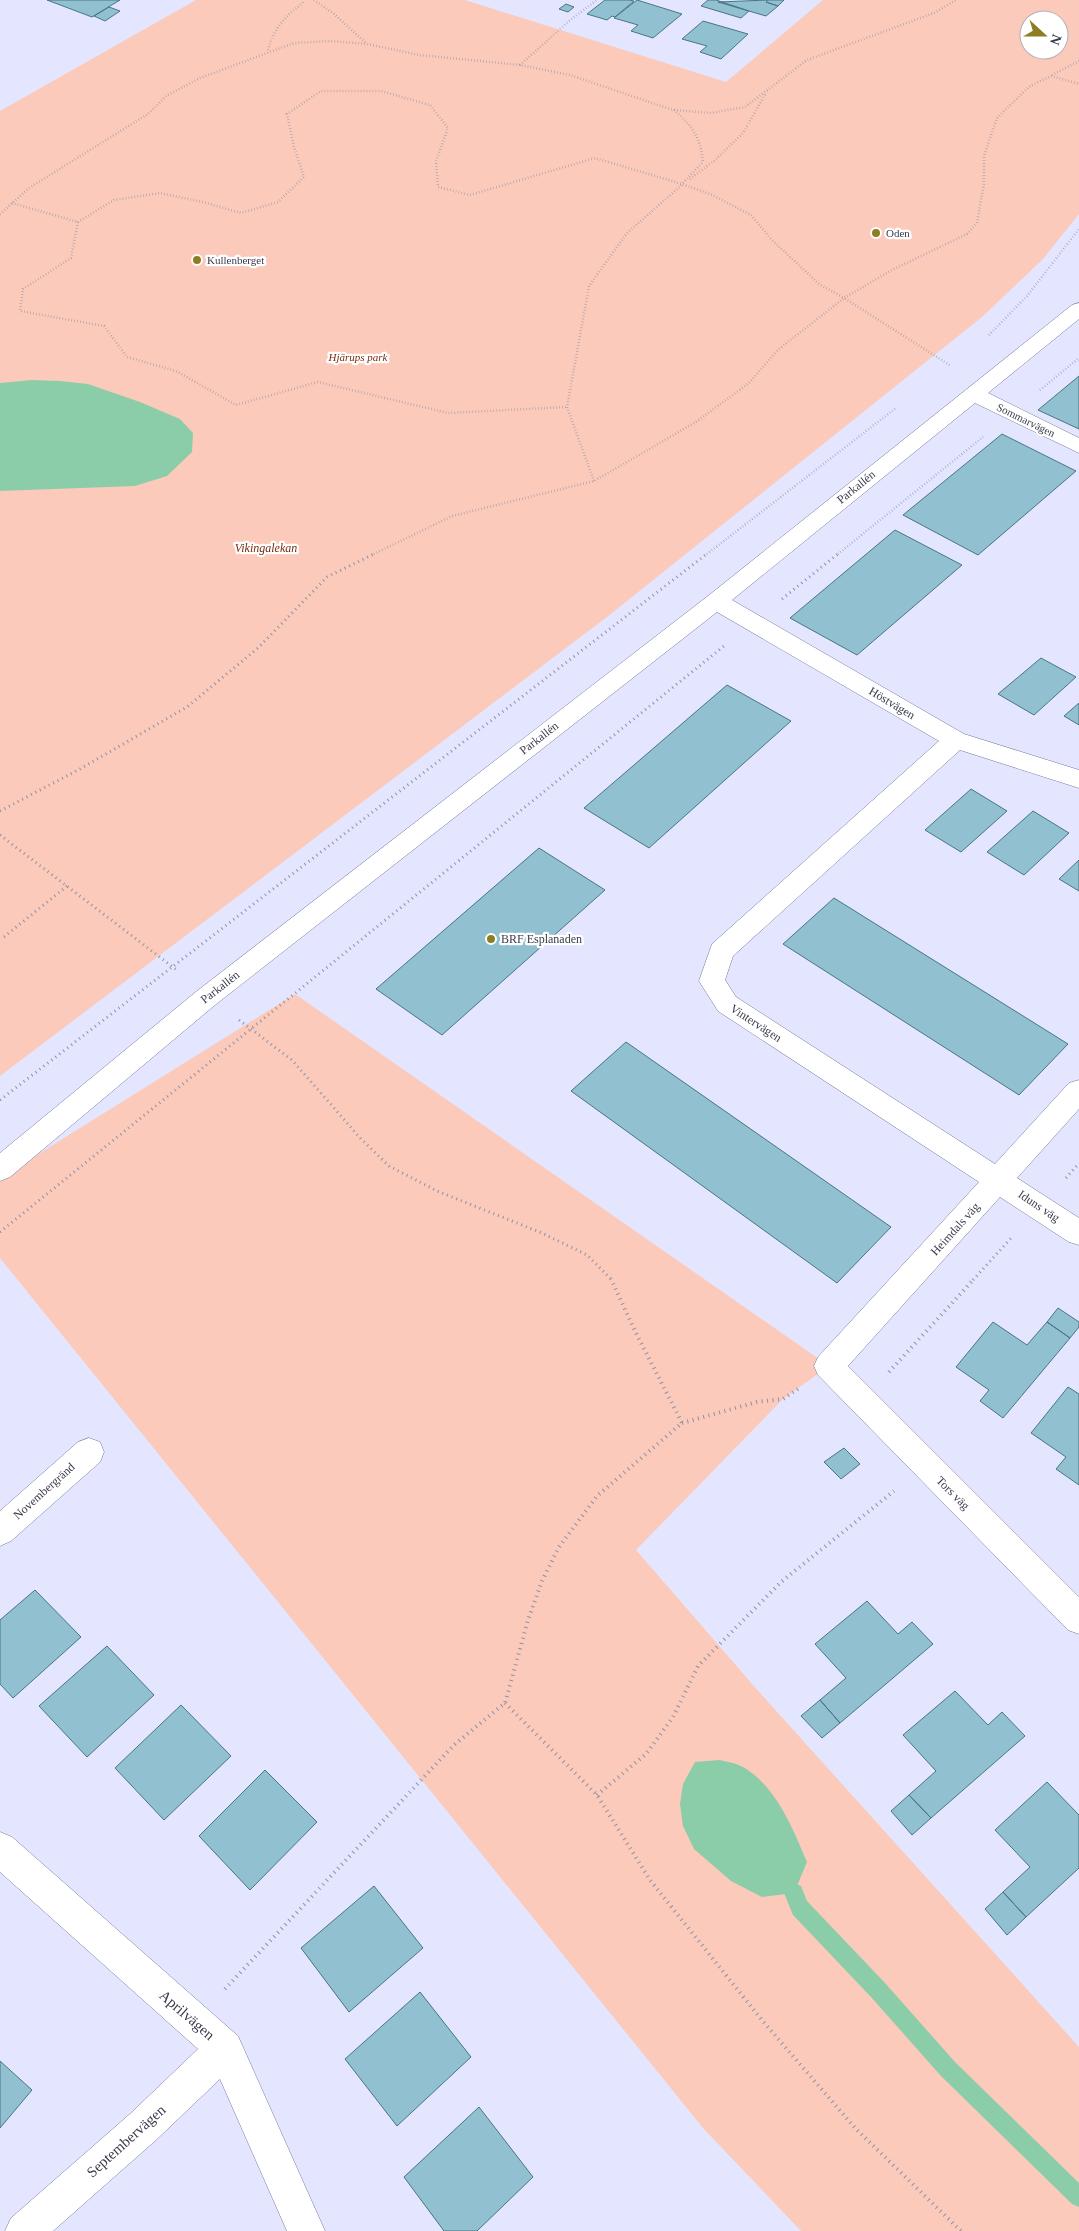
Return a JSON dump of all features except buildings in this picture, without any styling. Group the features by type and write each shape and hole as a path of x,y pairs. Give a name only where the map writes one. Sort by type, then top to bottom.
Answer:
{"street":[{"name":"Parkallén","path":"0,1169 206,998 716,600 1079,309"},
{"name":"Sommarvägen","path":"972,393 1079,446"},
{"name":"Höstvägen","path":"716,600 956,740 1079,779"},
{"name":"Vintervägen","path":"956,740 722,951 712,981 727,1004 999,1180"},
{"name":"Heimdals väg","path":"829,1366 1079,1091"},
{"name":"Iduns väg","path":"999,1180 1079,1233"},
{"name":"Tors väg","path":"829,1366 1079,1619"},
{"name":"Novembergränd","path":"0,1531 89,1452"},
{"name":"Aprilvägen","path":"0,1849 225,2049 306,2231"},
{"name":"Septembervägen","path":"24,2231 143,2127 225,2049"}],"path":[{"path":"268,51 272,32 289,14 303,3 303,0"},
{"path":"314,0 334,14 367,44"},
{"path":"520,65 597,0"},
{"path":"0,214 28,188 148,114 166,96 200,78 268,51 294,43 330,41 367,44 419,55 520,65 570,75 673,110 711,113 745,107 782,77 807,60 934,13 956,0"},
{"path":"0,811 80,770 186,707 258,648 327,577 452,516 594,481 696,422 749,383 779,349 844,298 892,270 967,234 977,223 984,183 984,156 997,118 1030,86 1079,61"},
{"path":"1051,76 1079,84"},
{"path":"12,203 78,222 114,200 160,193 242,213 278,202 304,177 294,147 287,114 321,91 381,91 430,105 448,128 436,161 438,187 470,196 595,158 682,184 710,194 751,215 772,240 819,284 951,366"},
{"path":"682,184 714,161 743,133 767,91"},
{"path":"594,481 567,407 589,286 627,233 682,184 703,162 701,146 694,128 673,110"},
{"path":"78,222 71,258 23,289 20,311 104,326 127,357 176,371 236,405 318,382 448,413 567,407"},
{"path":"988,336 1027,296 1079,230"},
{"path":"0,1232 1079,358"},
{"path":"943,372 959,360"},
{"path":"0,1100 904,402"},
{"path":"0,835 173,967"},
{"path":"4,937 67,886"},
{"path":"206,998 252,1029 292,1060 362,1140 389,1166 437,1192 542,1233 587,1255 611,1278 636,1334 682,1423"},
{"path":"863,1400 1079,1164"},
{"path":"192,2020 244,1970 454,1745 505,1703 528,1620 542,1582 559,1547 597,1496 682,1423 757,1402 784,1400 829,1366"},
{"path":"597,1795 646,1754 673,1717 698,1666 781,1582 926,1466"},
{"path":"505,1703 597,1795 650,1880 761,2019 855,2128 961,2231"}],"green space":[{"name":"Hjärups park","path":"196,0 465,0 726,82 823,0 1079,0 1079,214 1043,259 982,317 607,617 0,1076 0,111"},
{"path":"295,994 829,1366 783,1399 636,1550 760,1693 1079,2047 1079,2231 801,2231 703,2128 0,1258 0,1178"}],"shaded area":[{"path":"32,380 88,384 140,402 180,419 193,433 192,452 167,476 135,486 0,491 0,383"},
{"path":"720,1760 740,1766 755,1775 765,1785 782,1809 807,1862 794,1893 762,1897 731,1881 694,1849 683,1826 680,1804 683,1784 695,1762"}],"waterway":[{"path":"794,1893 800,1908 878,1990 948,2069 1079,2197"}],"place":[{"name":"Oden","path":"876,233"},
{"name":"Kullenberget","path":"197,260"},
{"name":"BRF Esplanaden","path":"491,939"}],"park label":[{"name":"Vikingalekan","path":"266,548"}]}
